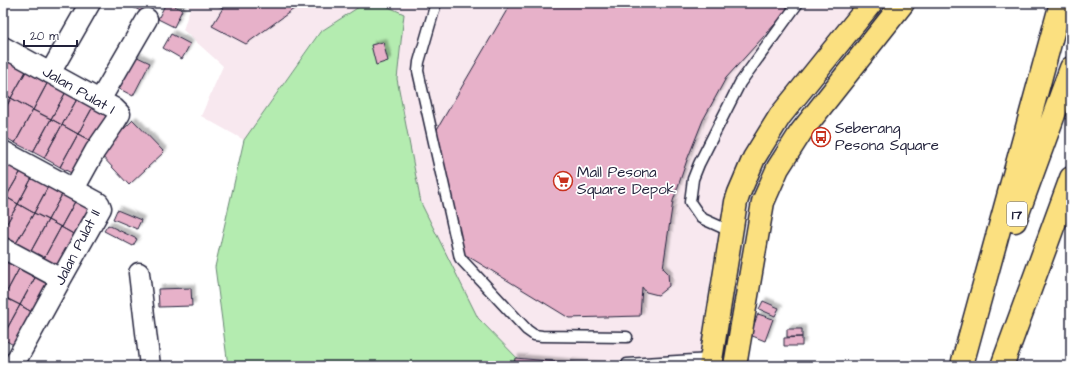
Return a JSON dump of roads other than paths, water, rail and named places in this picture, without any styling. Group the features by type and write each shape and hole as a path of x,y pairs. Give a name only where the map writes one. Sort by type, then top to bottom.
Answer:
{"highway":[{"path":"710,362 736,202 754,158 780,116 871,3"},
{"path":"735,366 762,202 778,168 801,132 903,3"},
{"path":"962,363 1061,3"},
{"name":"17","path":"962,363 1071,68"},
{"path":"1002,366 1071,178"}],"street":[{"path":"50,73 90,3"},
{"path":"100,100 147,19"},
{"name":"Jalan Pulat I","path":"3,47 114,108 120,114 95,151 74,189"},
{"name":"Jalan Pulat II","path":"3,150 99,203 101,208 14,366"},
{"path":"3,248 61,279"},
{"path":"139,273 150,366"},
{"path":"3,360 14,366"}],"lane":[{"path":"436,3 419,62 418,71 460,258 527,330 534,335 627,337"},
{"path":"732,232 701,218 690,202 693,179 740,82 798,3"},
{"path":"627,364 710,362"}],"place":[{"name":"Seberang Pesona Square","path":"821,137"},
{"name":"Mall Pesona Square Depok","path":"563,181"}]}
